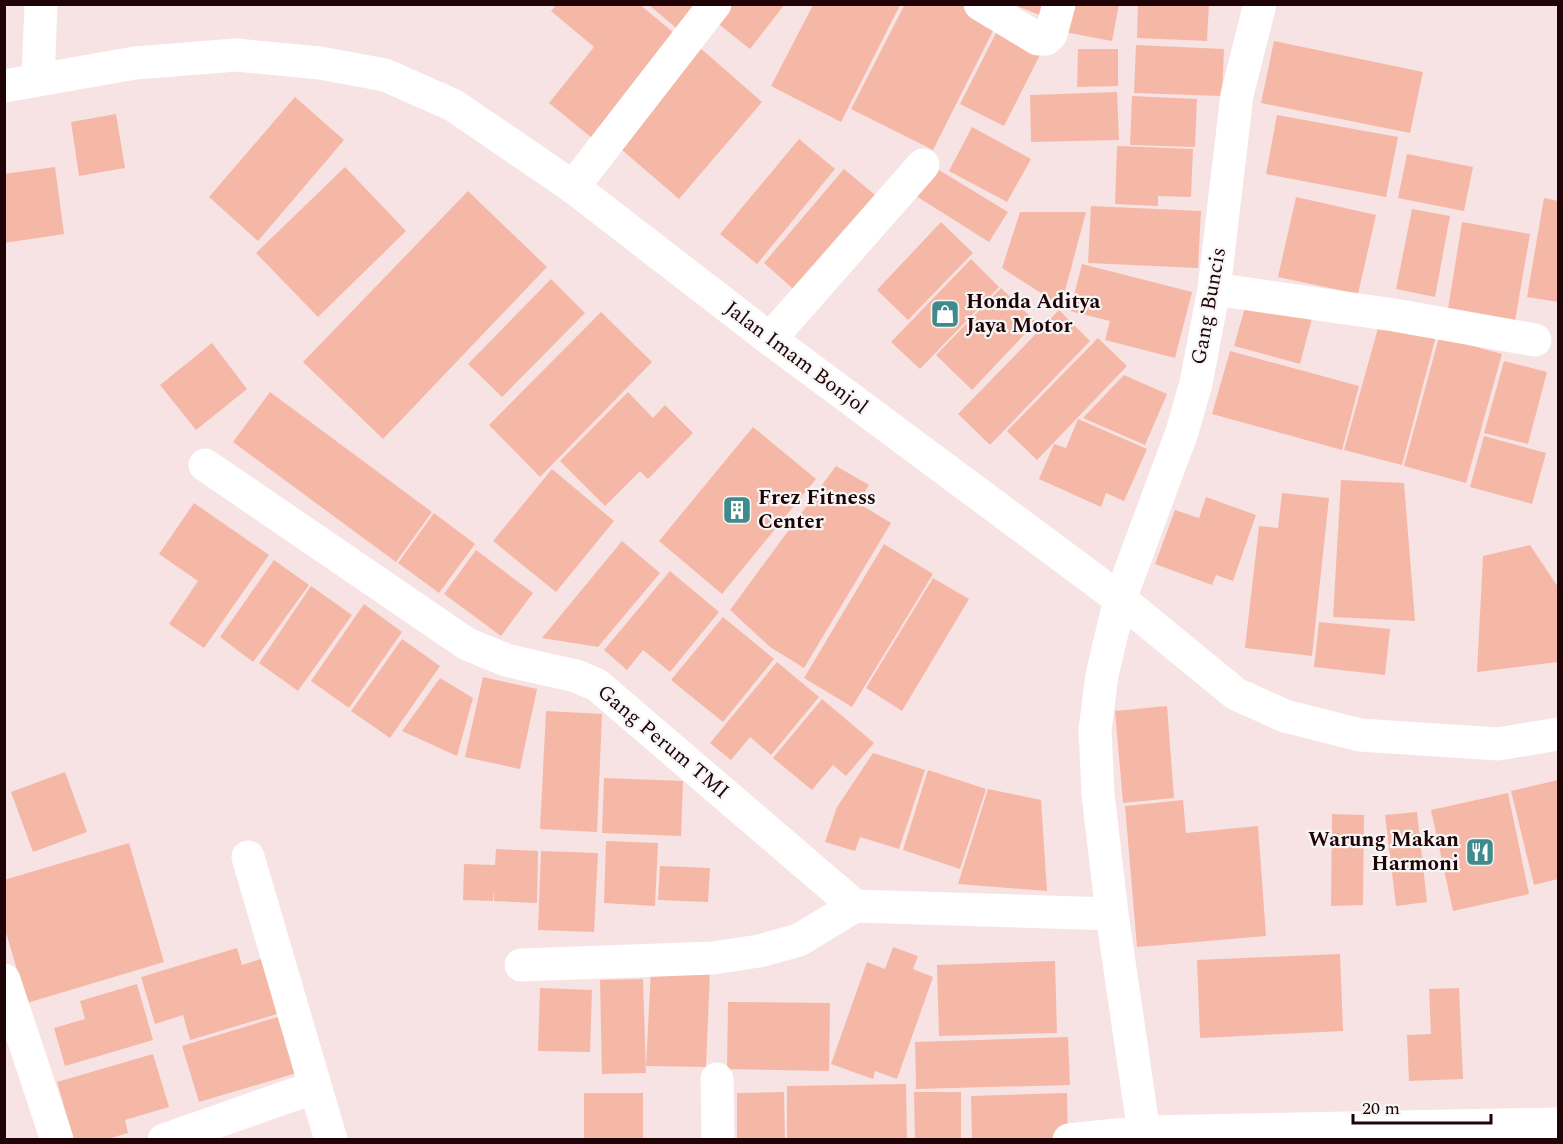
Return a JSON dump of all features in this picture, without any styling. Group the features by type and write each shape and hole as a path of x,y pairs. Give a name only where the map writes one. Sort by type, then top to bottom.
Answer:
{"street":[{"path":"38,80 41,4"},
{"path":"573,187 715,4"},
{"path":"980,4 1038,39 1046,39 1051,34 1059,4"},
{"name":"Gang Buncis","path":"1145,1136 1112,914 1098,794 1095,730 1102,675 1120,599 1182,432 1196,383 1214,289 1237,95 1260,4"},
{"name":"Jalan Imam Bonjol","path":"4,86 135,63 236,55 320,63 385,75 453,105 573,187 770,339 1120,599 1236,694 1285,716 1360,735 1498,744 1558,734"},
{"path":"770,339 923,165"},
{"path":"1214,289 1394,315 1534,340"},
{"name":"Gang Perum TMI","path":"205,465 467,644 506,660 576,676 597,685 855,906"},
{"path":"248,857 331,1140"},
{"path":"521,965 714,958 759,951 799,940 855,906 1112,914"},
{"path":"4,980 57,1140"},
{"path":"717,1079 718,1140"},
{"path":"164,1140 315,1087"},
{"path":"1069,1140 1558,1124"}],"building":[{"path":"557,4 639,4 680,38 597,142 549,103 594,47 551,11"},
{"path":"648,4 707,4 683,34"},
{"path":"722,4 785,4 750,49 711,18"},
{"path":"905,4 966,4 998,21 933,150 851,109"},
{"path":"1012,4 1052,4 1047,18"},
{"path":"1064,4 1119,4 1112,41 1059,31"},
{"path":"1138,4 1209,4 1207,41 1137,38"},
{"path":"813,5 900,5 841,122 771,86"},
{"path":"997,31 1041,53 1004,126 960,104"},
{"path":"1274,41 1423,72 1410,133 1261,103"},
{"path":"1136,45 1224,49 1222,96 1134,93"},
{"path":"698,46 762,102 679,199 615,144"},
{"path":"1078,49 1118,49 1118,86 1077,87"},
{"path":"1117,92 1119,140 1031,142 1030,95"},
{"path":"1132,96 1197,99 1195,147 1130,145"},
{"path":"295,97 344,140 258,241 209,197"},
{"path":"116,114 125,168 79,176 71,122"},
{"path":"1277,115 1398,137 1386,197 1266,174"},
{"path":"972,127 1031,159 1007,202 949,171"},
{"path":"799,139 835,169 757,264 720,234"},
{"path":"1117,146 1193,149 1191,197 1158,196 1158,206 1115,204"},
{"path":"1407,154 1473,167 1464,211 1398,198"},
{"path":"55,167 64,234 4,243 4,174"},
{"path":"345,167 406,231 318,317 256,253"},
{"path":"934,167 1008,212 989,242 916,196"},
{"path":"844,169 881,200 800,295 764,263"},
{"path":"468,191 547,267 383,439 303,362"},
{"path":"1296,197 1376,215 1358,294 1278,277"},
{"path":"1544,198 1558,201 1558,302 1527,297"},
{"path":"1091,206 1201,211 1198,268 1088,263"},
{"path":"1412,209 1450,216 1435,297 1396,289"},
{"path":"1020,212 1086,212 1061,306 1002,268"},
{"path":"941,222 973,253 908,320 877,290"},
{"path":"1462,222 1530,234 1515,321 1448,309"},
{"name":"Honda Aditya Jaya Motor","path":"971,259 999,287 920,369 891,342"},
{"path":"1082,264 1192,292 1175,358 1105,340 1110,321 1070,311"},
{"path":"551,279 585,313 502,397 468,364"},
{"path":"1001,288 1036,322 972,390 936,355"},
{"path":"1247,300 1312,318 1300,364 1234,346"},
{"path":"1059,310 1090,341 990,445 958,414"},
{"path":"601,312 652,362 540,477 489,425"},
{"path":"1380,321 1436,336 1402,465 1344,450"},
{"path":"1439,337 1502,354 1466,483 1404,466"},
{"path":"1098,338 1127,366 1037,460 1007,431"},
{"path":"212,343 247,389 196,430 160,385"},
{"path":"1230,351 1359,386 1342,450 1212,414"},
{"path":"1504,361 1547,372 1528,444 1484,433"},
{"path":"1124,375 1167,394 1145,445 1083,418"},
{"path":"270,392 432,512 396,562 233,442"},
{"path":"628,392 653,418 665,405 693,433 648,479 640,471 605,506 560,461"},
{"path":"1078,419 1147,449 1124,501 1106,493 1101,507 1039,479 1054,444 1066,448"},
{"name":"Frez Fitness Center","path":"753,427 816,479 722,594 659,541"},
{"path":"1484,436 1546,453 1532,504 1470,487"},
{"path":"836,466 869,485 858,503 891,523 804,668 770,647 730,610"},
{"path":"552,469 614,521 556,592 493,541"},
{"path":"1341,480 1404,483 1415,621 1333,617"},
{"path":"1282,493 1329,498 1312,656 1245,648 1259,526 1278,528"},
{"path":"1206,497 1256,515 1233,581 1216,575 1212,585 1155,564 1175,510 1199,518"},
{"path":"194,503 269,555 204,648 169,624 198,581 159,554"},
{"path":"434,513 475,544 439,593 398,563"},
{"path":"622,541 660,573 598,647 542,638"},
{"path":"884,544 933,574 852,707 804,678"},
{"path":"1530,545 1558,587 1558,662 1477,672 1483,556"},
{"path":"476,550 533,593 501,636 444,594"},
{"path":"274,560 309,585 253,662 220,637"},
{"path":"670,571 719,612 670,672 643,650 627,670 604,650"},
{"path":"933,578 969,599 902,711 866,688"},
{"path":"311,586 352,615 298,691 259,663"},
{"path":"364,604 402,632 349,708 311,681"},
{"path":"723,617 774,659 723,722 671,680"},
{"path":"1319,622 1390,629 1385,675 1314,667"},
{"path":"402,639 440,666 390,738 351,711"},
{"path":"777,662 819,697 771,755 750,737 731,760 710,743"},
{"path":"483,677 537,689 520,769 465,757"},
{"path":"440,678 473,698 457,756 402,731"},
{"path":"822,699 874,743 846,776 833,765 812,790 773,758"},
{"path":"1167,706 1174,798 1123,803 1115,711"},
{"path":"546,711 602,714 597,832 540,829"},
{"path":"873,753 925,770 899,849 860,837 855,851 825,842 837,807"},
{"path":"928,770 986,789 960,869 903,850"},
{"path":"65,772 87,832 33,852 11,792"},
{"path":"604,778 683,781 681,836 602,833"},
{"path":"1558,780 1558,879 1534,885 1511,791"},
{"path":"988,789 1041,800 1047,891 958,884"},
{"name":"Warung Makan Harmoni","path":"1508,793 1529,894 1453,911 1431,810"},
{"path":"1183,800 1186,833 1258,826 1266,936 1137,947 1125,806"},
{"path":"1417,812 1427,902 1396,906 1385,815"},
{"path":"1332,814 1364,815 1363,905 1331,906"},
{"path":"606,841 658,843 655,906 604,903"},
{"path":"129,843 164,962 27,1003 4,926 4,880"},
{"path":"496,849 538,851 537,903 494,901 494,890 493,901 463,900 464,864 495,865"},
{"path":"541,851 598,853 594,932 538,930"},
{"path":"660,866 710,868 708,902 658,900"},
{"path":"893,947 918,956 913,969 933,977 897,1079 875,1071 873,1079 831,1064 867,962 885,969"},
{"path":"237,948 242,965 267,957 284,1012 190,1040 183,1015 155,1024 141,977"},
{"path":"1340,954 1343,1031 1200,1038 1197,960"},
{"path":"1055,961 1057,1033 939,1036 937,965"},
{"path":"651,969 710,971 706,1067 646,1066"},
{"path":"643,979 646,1073 602,1074 600,980"},
{"path":"137,984 153,1040 65,1066 54,1028 85,1019 80,1001"},
{"path":"540,988 592,990 590,1052 538,1051"},
{"path":"1459,988 1463,1079 1409,1081 1407,1035 1431,1034 1429,989"},
{"path":"728,1002 830,1003 829,1071 727,1069"},
{"path":"284,1015 300,1072 199,1102 182,1046"},
{"path":"1068,1037 1070,1085 916,1089 915,1042"},
{"path":"153,1054 169,1107 125,1120 128,1133 104,1140 74,1140 57,1082"},
{"path":"906,1084 907,1140 787,1140 787,1086"},
{"path":"784,1092 785,1140 737,1140 737,1093"},
{"path":"914,1092 961,1092 961,1140 915,1140"},
{"path":"584,1093 643,1093 643,1140 584,1140"},
{"path":"1067,1093 1068,1140 972,1140 971,1096"}],"place":[{"name":"Honda Aditya Jaya Motor","path":"945,314"},
{"name":"Frez Fitness Center","path":"737,510"},
{"name":"Warung Makan Harmoni","path":"1480,852"}]}
